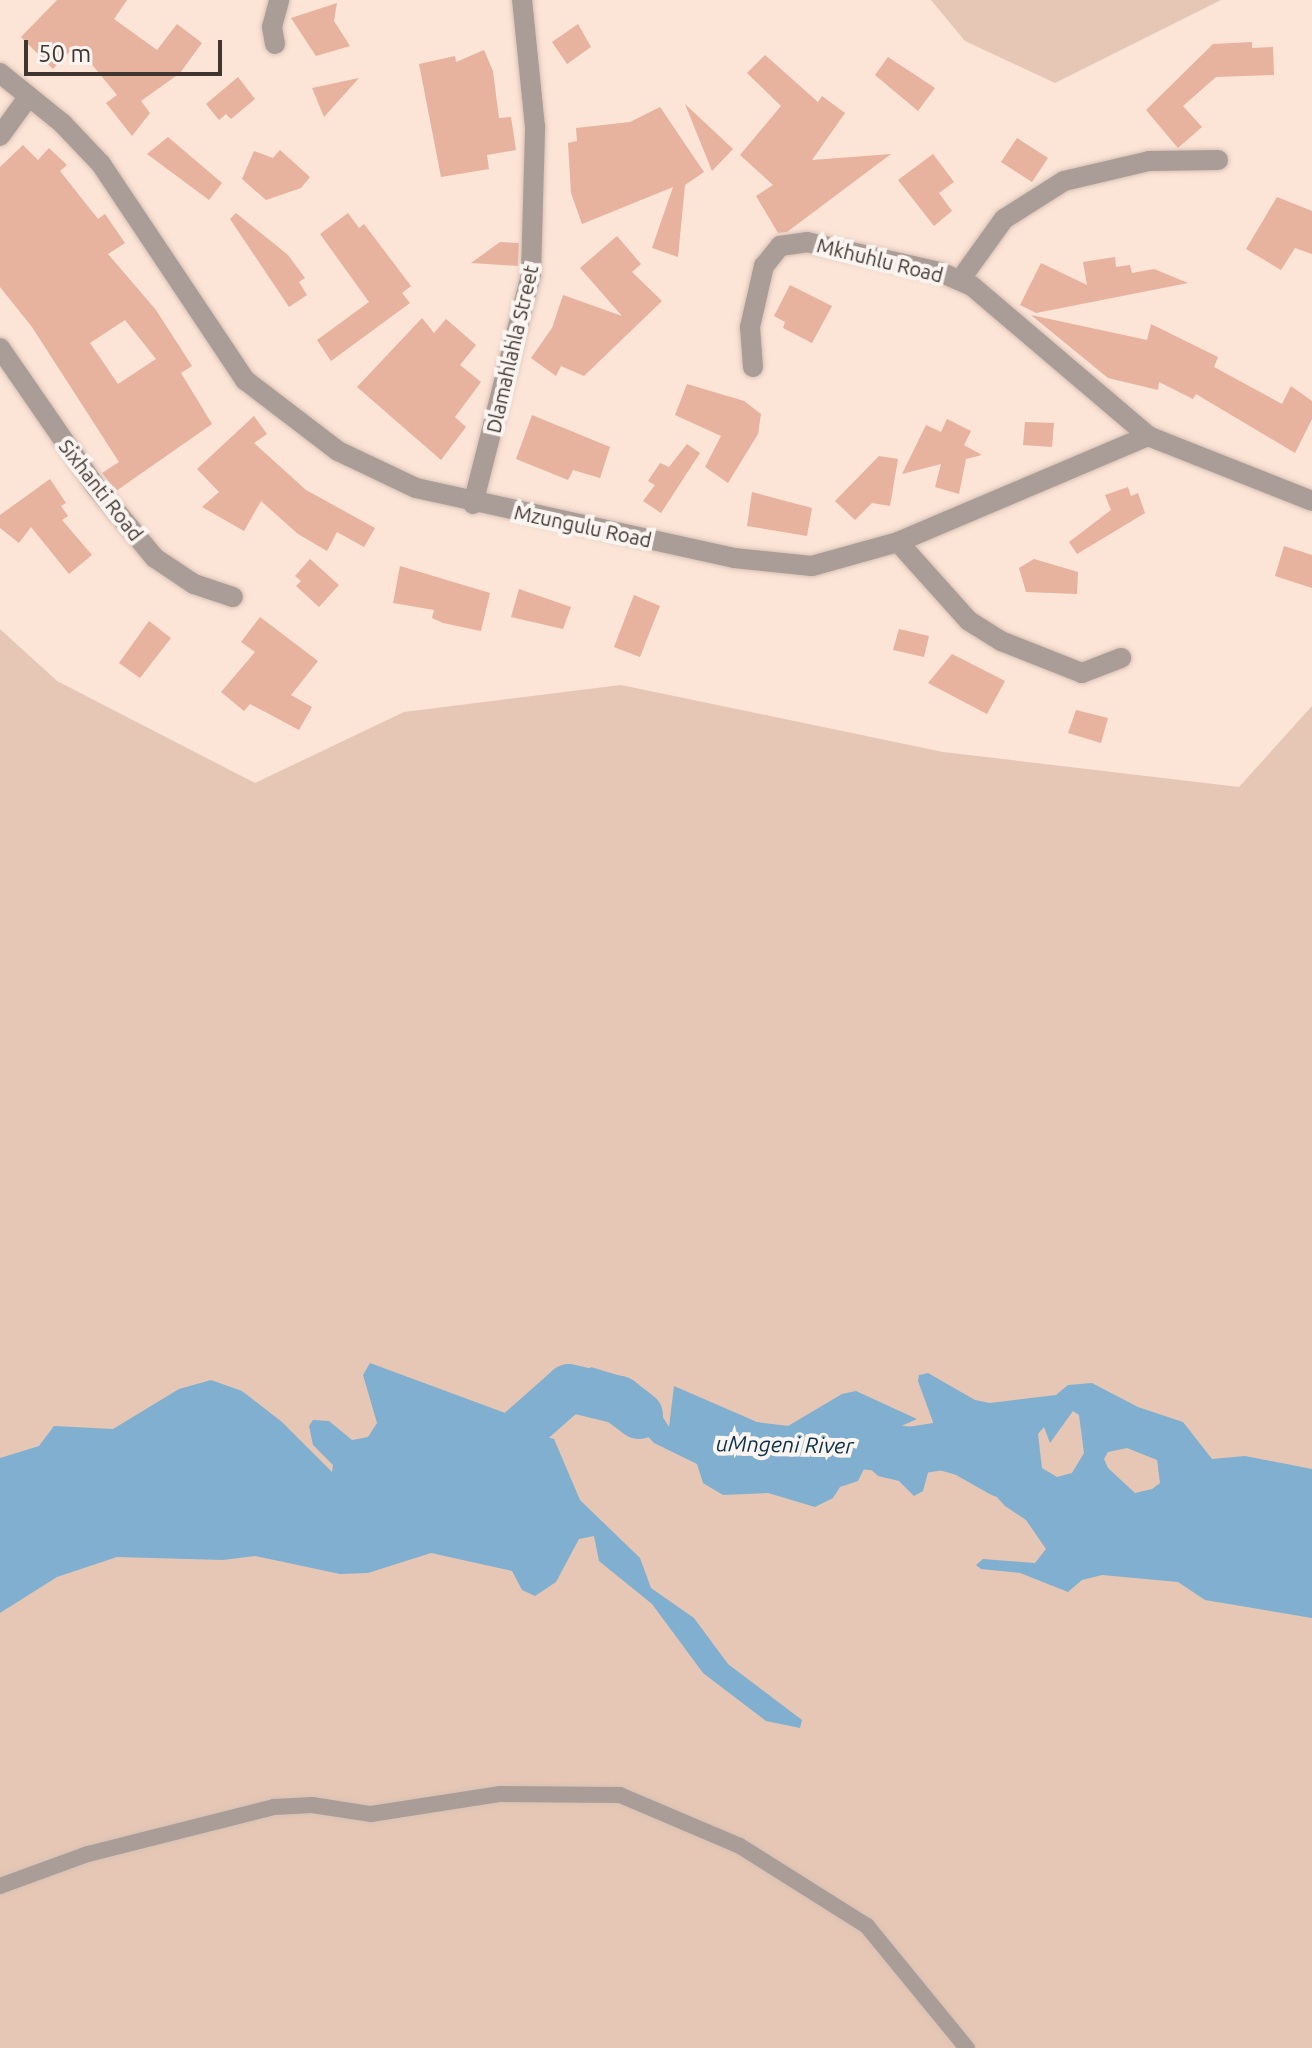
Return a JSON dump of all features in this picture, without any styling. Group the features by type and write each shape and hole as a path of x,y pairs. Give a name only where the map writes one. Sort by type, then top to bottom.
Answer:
{"street":[{"path":"275,44 272,27 279,0"},
{"name":"Dlamahlahla Street","path":"473,504 531,274 535,127 522,0"},
{"name":"Mzungulu Road","path":"0,73 101,164 245,380 347,456 416,488 473,504 781,565 822,564 898,542 1148,436"},
{"path":"0,136 29,96"},
{"path":"960,280 1004,219 1064,181 1149,161 1218,160"},
{"name":"Mkhuhlu Road","path":"753,367 750,327 764,266 780,246 807,242 960,280 1025,328 1148,436"},
{"name":"Sixhanti Road","path":"0,348 134,535 175,574 233,597"},
{"path":"1148,436 1312,501"},
{"path":"898,542 969,621 1001,641 1082,673 1121,658"}],"lane":[{"path":"0,1886 88,1854 274,1807 312,1805 371,1814 500,1794 620,1795 740,1846 867,1926 967,2048"}],"shaded area":[{"path":"931,0 1221,0 1055,83 965,41"},
{"path":"0,629 57,681 255,783 404,712 621,685 943,752 1239,787 1312,706 1312,2048 0,2048"}],"water":[{"path":"370,1363 511,1415 536,1434 554,1439 580,1500 640,1558 651,1588 694,1618 728,1664 802,1720 800,1728 766,1721 703,1673 652,1604 599,1561 594,1536 579,1539 556,1582 535,1596 522,1590 512,1571 431,1553 368,1573 340,1574 255,1556 223,1560 117,1557 57,1577 0,1613 0,1458 39,1446 54,1426 113,1429 179,1389 211,1380 242,1391 282,1422 332,1472 333,1465 313,1445 309,1426 313,1420 329,1421 352,1440 368,1437 377,1423 363,1375"},
{"path":"591,1367 633,1380 647,1392 669,1427 674,1386 757,1422 788,1426 842,1394 856,1391 917,1419 899,1427 932,1458 923,1491 914,1496 899,1481 878,1476 866,1465 858,1481 840,1487 833,1498 815,1507 768,1493 723,1495 703,1483 697,1464 654,1443 619,1406 594,1402 579,1391 578,1378"},
{"path":"928,1373 975,1400 990,1403 1056,1395 1068,1385 1092,1383 1138,1407 1183,1422 1212,1459 1245,1456 1312,1469 1312,1618 1205,1600 1178,1582 1102,1575 1082,1580 1068,1592 1020,1573 981,1569 976,1565 983,1559 1035,1563 1046,1549 1026,1520 1005,1506 974,1472 945,1455 918,1381 919,1375","holes":["1073,1411 1079,1415 1084,1453 1072,1473 1057,1477 1042,1468 1038,1434 1044,1427 1050,1443","1127,1448 1157,1460 1160,1483 1152,1489 1135,1493 1108,1468 1104,1459 1108,1452"]}],"building":[{"path":"57,0 127,0 114,19 157,50 177,24 202,43 180,73 141,101 150,113 132,136 106,103 117,95 76,45 53,69 21,37"},
{"path":"337,3 334,21 350,46 316,56 291,18"},
{"path":"578,24 591,47 567,64 552,42"},
{"path":"1252,42 1252,48 1273,47 1274,75 1216,77 1183,106 1202,127 1178,148 1146,110 1213,44"},
{"path":"484,50 493,71 499,118 511,117 516,150 487,155 489,169 441,177 419,64 455,56 456,62"},
{"path":"765,55 818,102 822,96 845,113 812,160 891,154 787,232 778,233 756,196 773,185 740,155 781,106 747,73"},
{"path":"888,57 935,88 918,111 875,75"},
{"path":"238,77 255,99 231,119 226,114 219,120 206,104"},
{"path":"359,78 324,117 312,88"},
{"path":"685,104 733,149 712,171"},
{"path":"660,107 704,172 685,185 678,257 652,248 673,187 582,224 571,193 568,143 577,141 576,128 630,122"},
{"path":"168,137 222,183 209,200 147,154"},
{"path":"1017,138 1048,158 1032,182 1001,162"},
{"path":"23,145 38,160 49,148 67,165 60,171 98,219 105,214 125,243 108,254 156,310 192,366 181,373 212,424 116,491 102,473 119,462 32,327 0,287 0,167","holes":["125,320 156,359 118,384 90,343"]},
{"path":"280,150 310,177 301,188 266,200 242,179 254,151 273,158"},
{"path":"933,154 954,182 939,193 952,211 934,226 898,180"},
{"path":"1277,197 1312,211 1312,254 1295,248 1281,270 1246,249"},
{"path":"236,213 288,255 305,278 299,282 307,295 289,307 230,219"},
{"path":"348,213 359,228 364,224 411,286 402,293 410,303 331,361 317,340 369,302 320,234"},
{"path":"617,236 641,264 632,272 662,301 584,376 561,366 556,376 531,358 552,328 563,295 622,316 580,268"},
{"path":"500,242 519,243 518,266 471,263"},
{"path":"1115,257 1116,267 1130,265 1132,273 1154,269 1188,283 1036,313 1020,305 1041,263 1087,285 1083,262"},
{"path":"790,285 832,306 812,343 783,328 785,322 774,316"},
{"path":"1031,315 1147,340 1151,324 1218,357 1214,367 1282,404 1291,386 1312,401 1312,419 1295,453 1196,394 1193,399 1159,382 1158,390 1108,378"},
{"path":"422,318 434,333 446,319 476,345 460,365 481,382 455,417 466,427 441,460 357,387"},
{"path":"687,384 744,401 761,414 758,434 728,483 705,467 721,436 675,415"},
{"path":"532,415 610,447 600,478 573,470 568,480 516,459"},
{"path":"254,416 267,434 254,443 306,490 375,528 364,547 337,532 327,551 298,534 261,501 244,531 202,507 219,492 197,469"},
{"path":"947,419 971,431 964,445 982,455 966,459 959,494 935,487 941,464 902,474 926,425 941,432"},
{"path":"1025,422 1054,423 1052,447 1023,445"},
{"path":"687,444 700,453 661,513 643,501 655,485 648,481 660,463 669,467"},
{"path":"879,456 898,459 890,506 872,503 855,520 835,501"},
{"path":"50,479 66,503 61,506 68,516 62,520 92,555 69,574 31,527 19,543 0,528 0,515"},
{"path":"1128,487 1131,496 1138,493 1145,513 1077,554 1069,542 1111,510 1105,495"},
{"path":"752,492 812,508 807,536 747,526"},
{"path":"1284,546 1312,555 1312,588 1275,576"},
{"path":"310,559 339,585 319,607 296,586 301,581 295,576"},
{"path":"1034,559 1078,572 1077,594 1026,592 1019,568"},
{"path":"400,566 490,593 481,631 443,623 432,618 434,610 393,603"},
{"path":"519,589 571,607 563,629 511,617"},
{"path":"634,595 660,606 640,657 614,647"},
{"path":"260,617 318,661 291,695 312,707 299,730 250,704 244,711 221,692 255,652 241,642"},
{"path":"149,621 171,638 140,678 119,663"},
{"path":"899,629 929,636 924,657 893,650"},
{"path":"952,654 1005,681 987,714 928,683"},
{"path":"1076,710 1108,718 1101,743 1068,733"}],"waterway":[{"name":"uMngeni River","path":"475,1471 569,1388 619,1400 639,1415"},
{"name":"uMngeni River","path":"862,1445 910,1451 942,1446 964,1452 1001,1473"}]}
